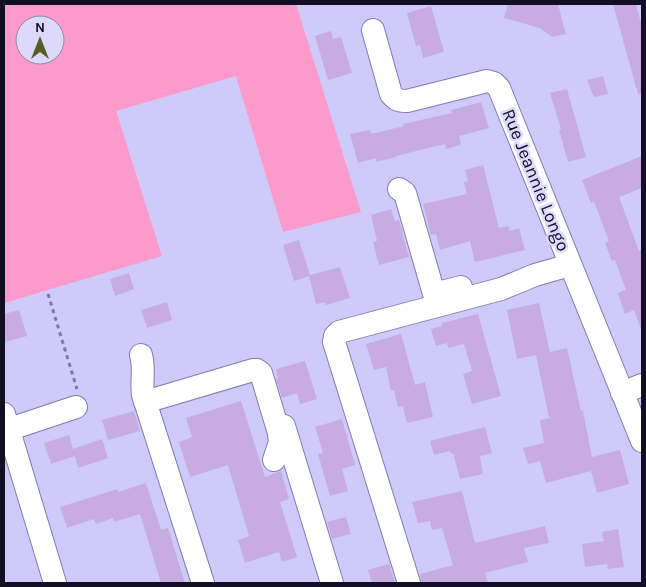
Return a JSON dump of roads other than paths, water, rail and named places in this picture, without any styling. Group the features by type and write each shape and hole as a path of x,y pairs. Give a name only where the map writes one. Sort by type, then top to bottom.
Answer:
{"street":[{"name":"Rue Jeannie Longo","path":"373,30 391,94 400,101 487,82 494,83 499,88 570,265 632,389 642,441"},
{"path":"404,190 434,294"},
{"path":"409,583 334,342 335,336 339,332 501,289 535,275 570,265"},
{"path":"401,302 499,278 535,275"},
{"path":"141,355 144,365 142,388 145,402 202,583"},
{"path":"145,402 257,370 260,373 279,432 280,442 274,460"},
{"path":"55,583 5,425 76,407"},
{"path":"284,426 332,583"}]}
